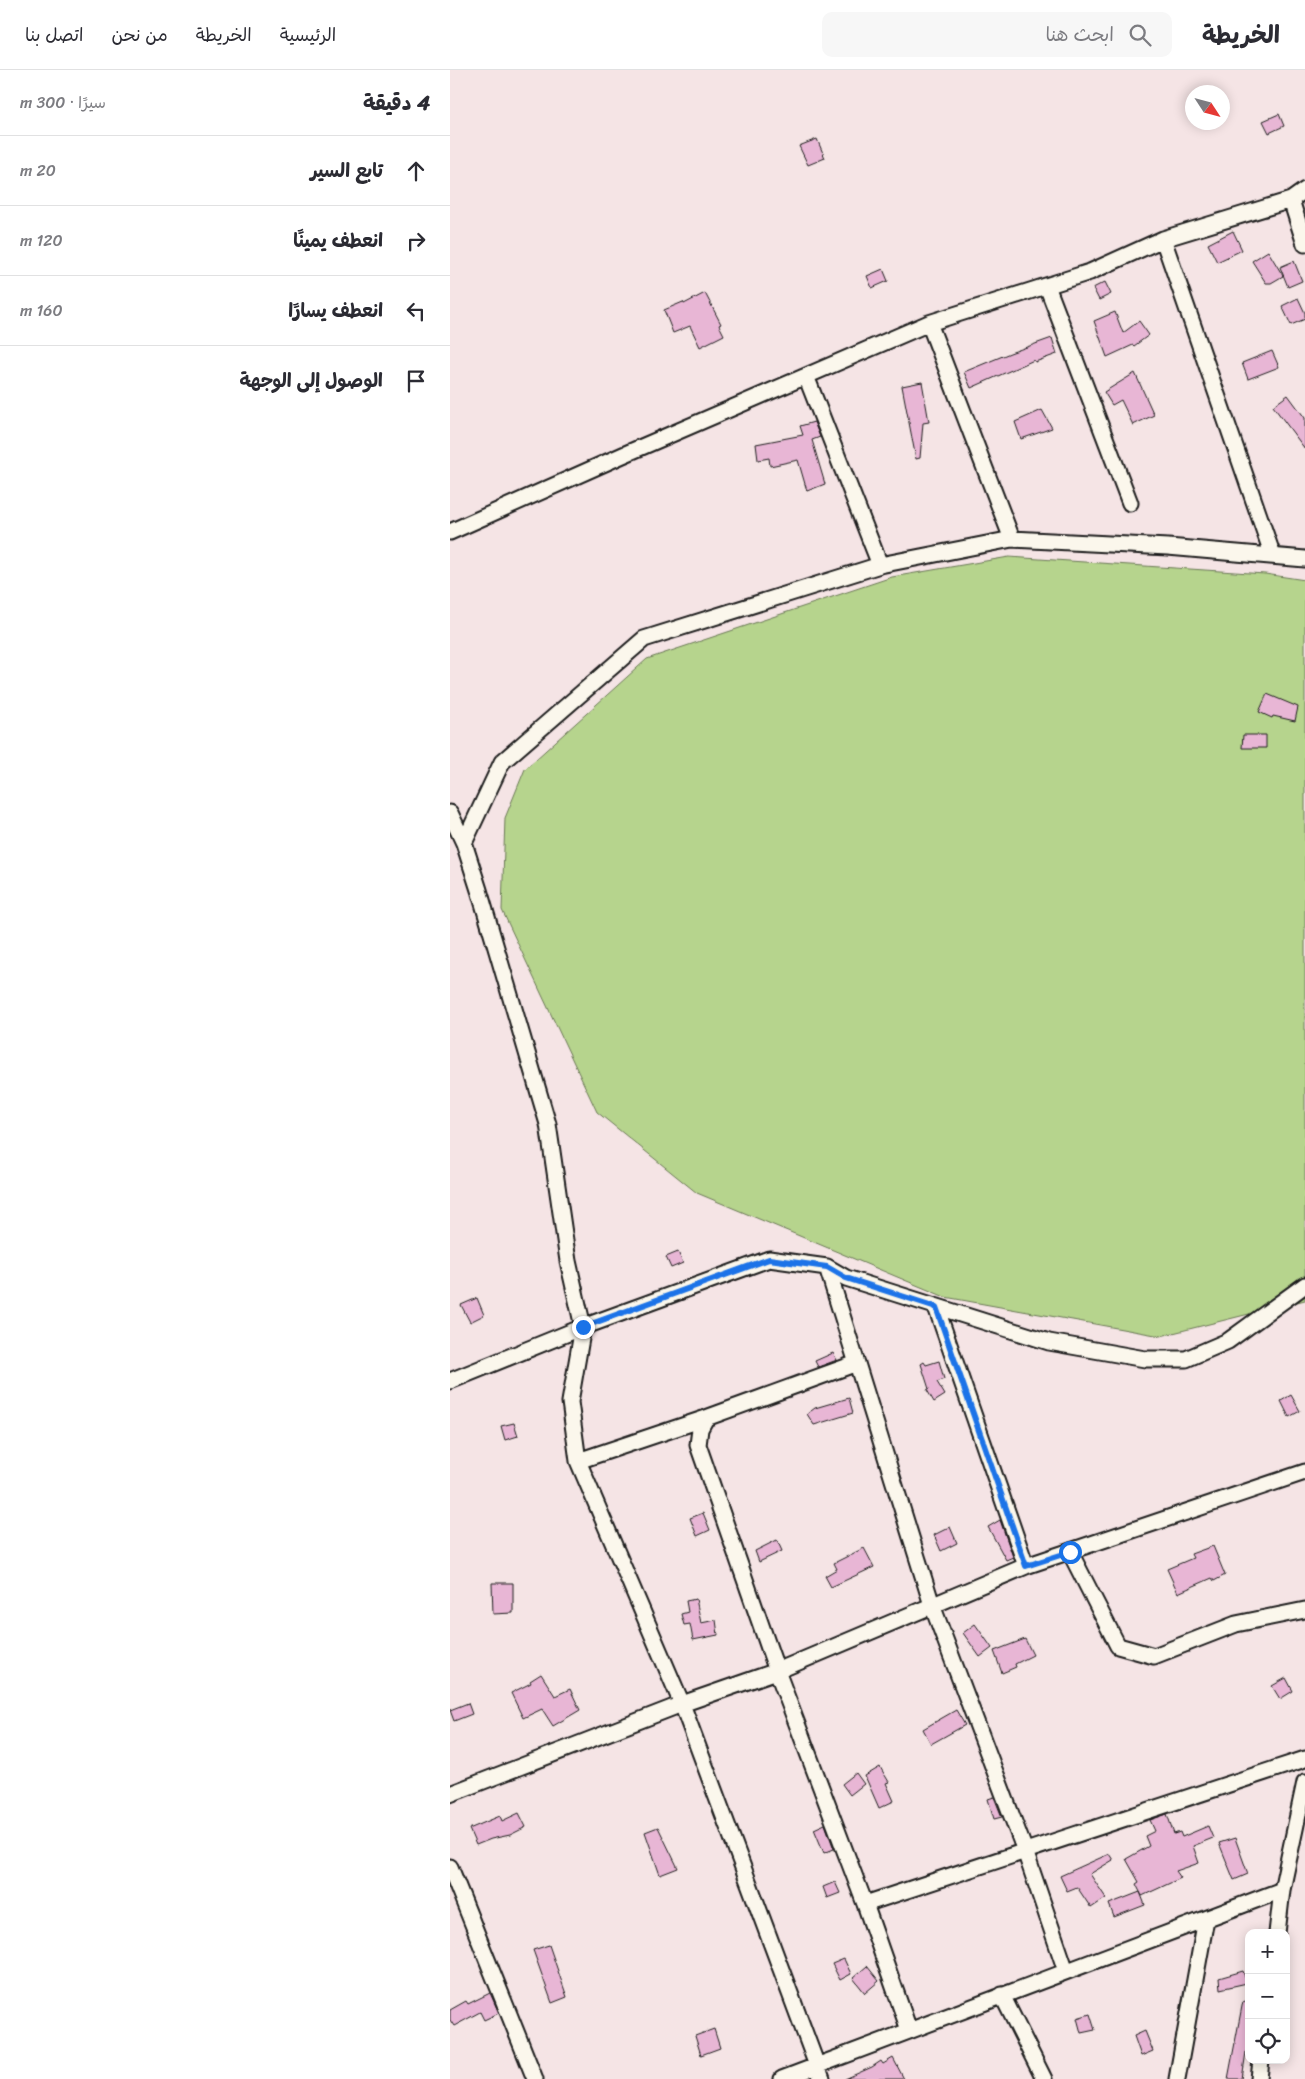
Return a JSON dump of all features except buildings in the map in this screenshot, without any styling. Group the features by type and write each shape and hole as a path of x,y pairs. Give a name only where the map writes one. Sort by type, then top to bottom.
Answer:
{"street":[{"path":"450,532 929,323 1090,272 1164,239 1291,200 1305,190"},
{"path":"1291,200 1305,244"},
{"path":"1164,239 1273,556"},
{"path":"1048,286 1130,503"},
{"path":"929,323 1012,539"},
{"path":"806,376 880,565"},
{"path":"464,843 502,762 644,639 880,565 1012,539 1168,548 1305,559"},
{"path":"450,813 464,843 479,890 548,1124 568,1261 583,1327 570,1402 578,1461 682,1704 819,2072"},
{"path":"450,1381 583,1327 769,1259 827,1267 846,1278 1049,1342 1145,1359 1186,1359 1228,1341 1305,1286"},
{"path":"827,1267 932,1606 1026,1851 1066,1971"},
{"path":"936,1307 1026,1566"},
{"path":"578,1461 706,1418 857,1363"},
{"path":"706,1418 700,1428 698,1445 777,1671 865,1904 909,2030"},
{"path":"450,1794 682,1704 777,1671 1026,1566 1305,1472"},
{"path":"1070,1552 1118,1646 1154,1656 1236,1624 1305,1610"},
{"path":"865,1904 1305,1759"},
{"path":"1277,1929 1282,1890 1302,1814 1305,1782"},
{"path":"450,1867 535,2079"},
{"path":"782,2079 819,2072 909,2030 1282,1890"},
{"path":"1177,2079 1206,1919"},
{"path":"1002,1996 1044,2079"},
{"path":"1259,2079 1261,2064"}],"green space":[{"path":"1009,557 1265,574 1305,580 1305,1300 1161,1336 945,1297 697,1193 597,1112 502,910 505,818 525,769 647,659 892,577"}],"route":[{"path":"583,1327 769,1259 827,1267 846,1278 936,1307 1026,1566 1070,1552"}]}
